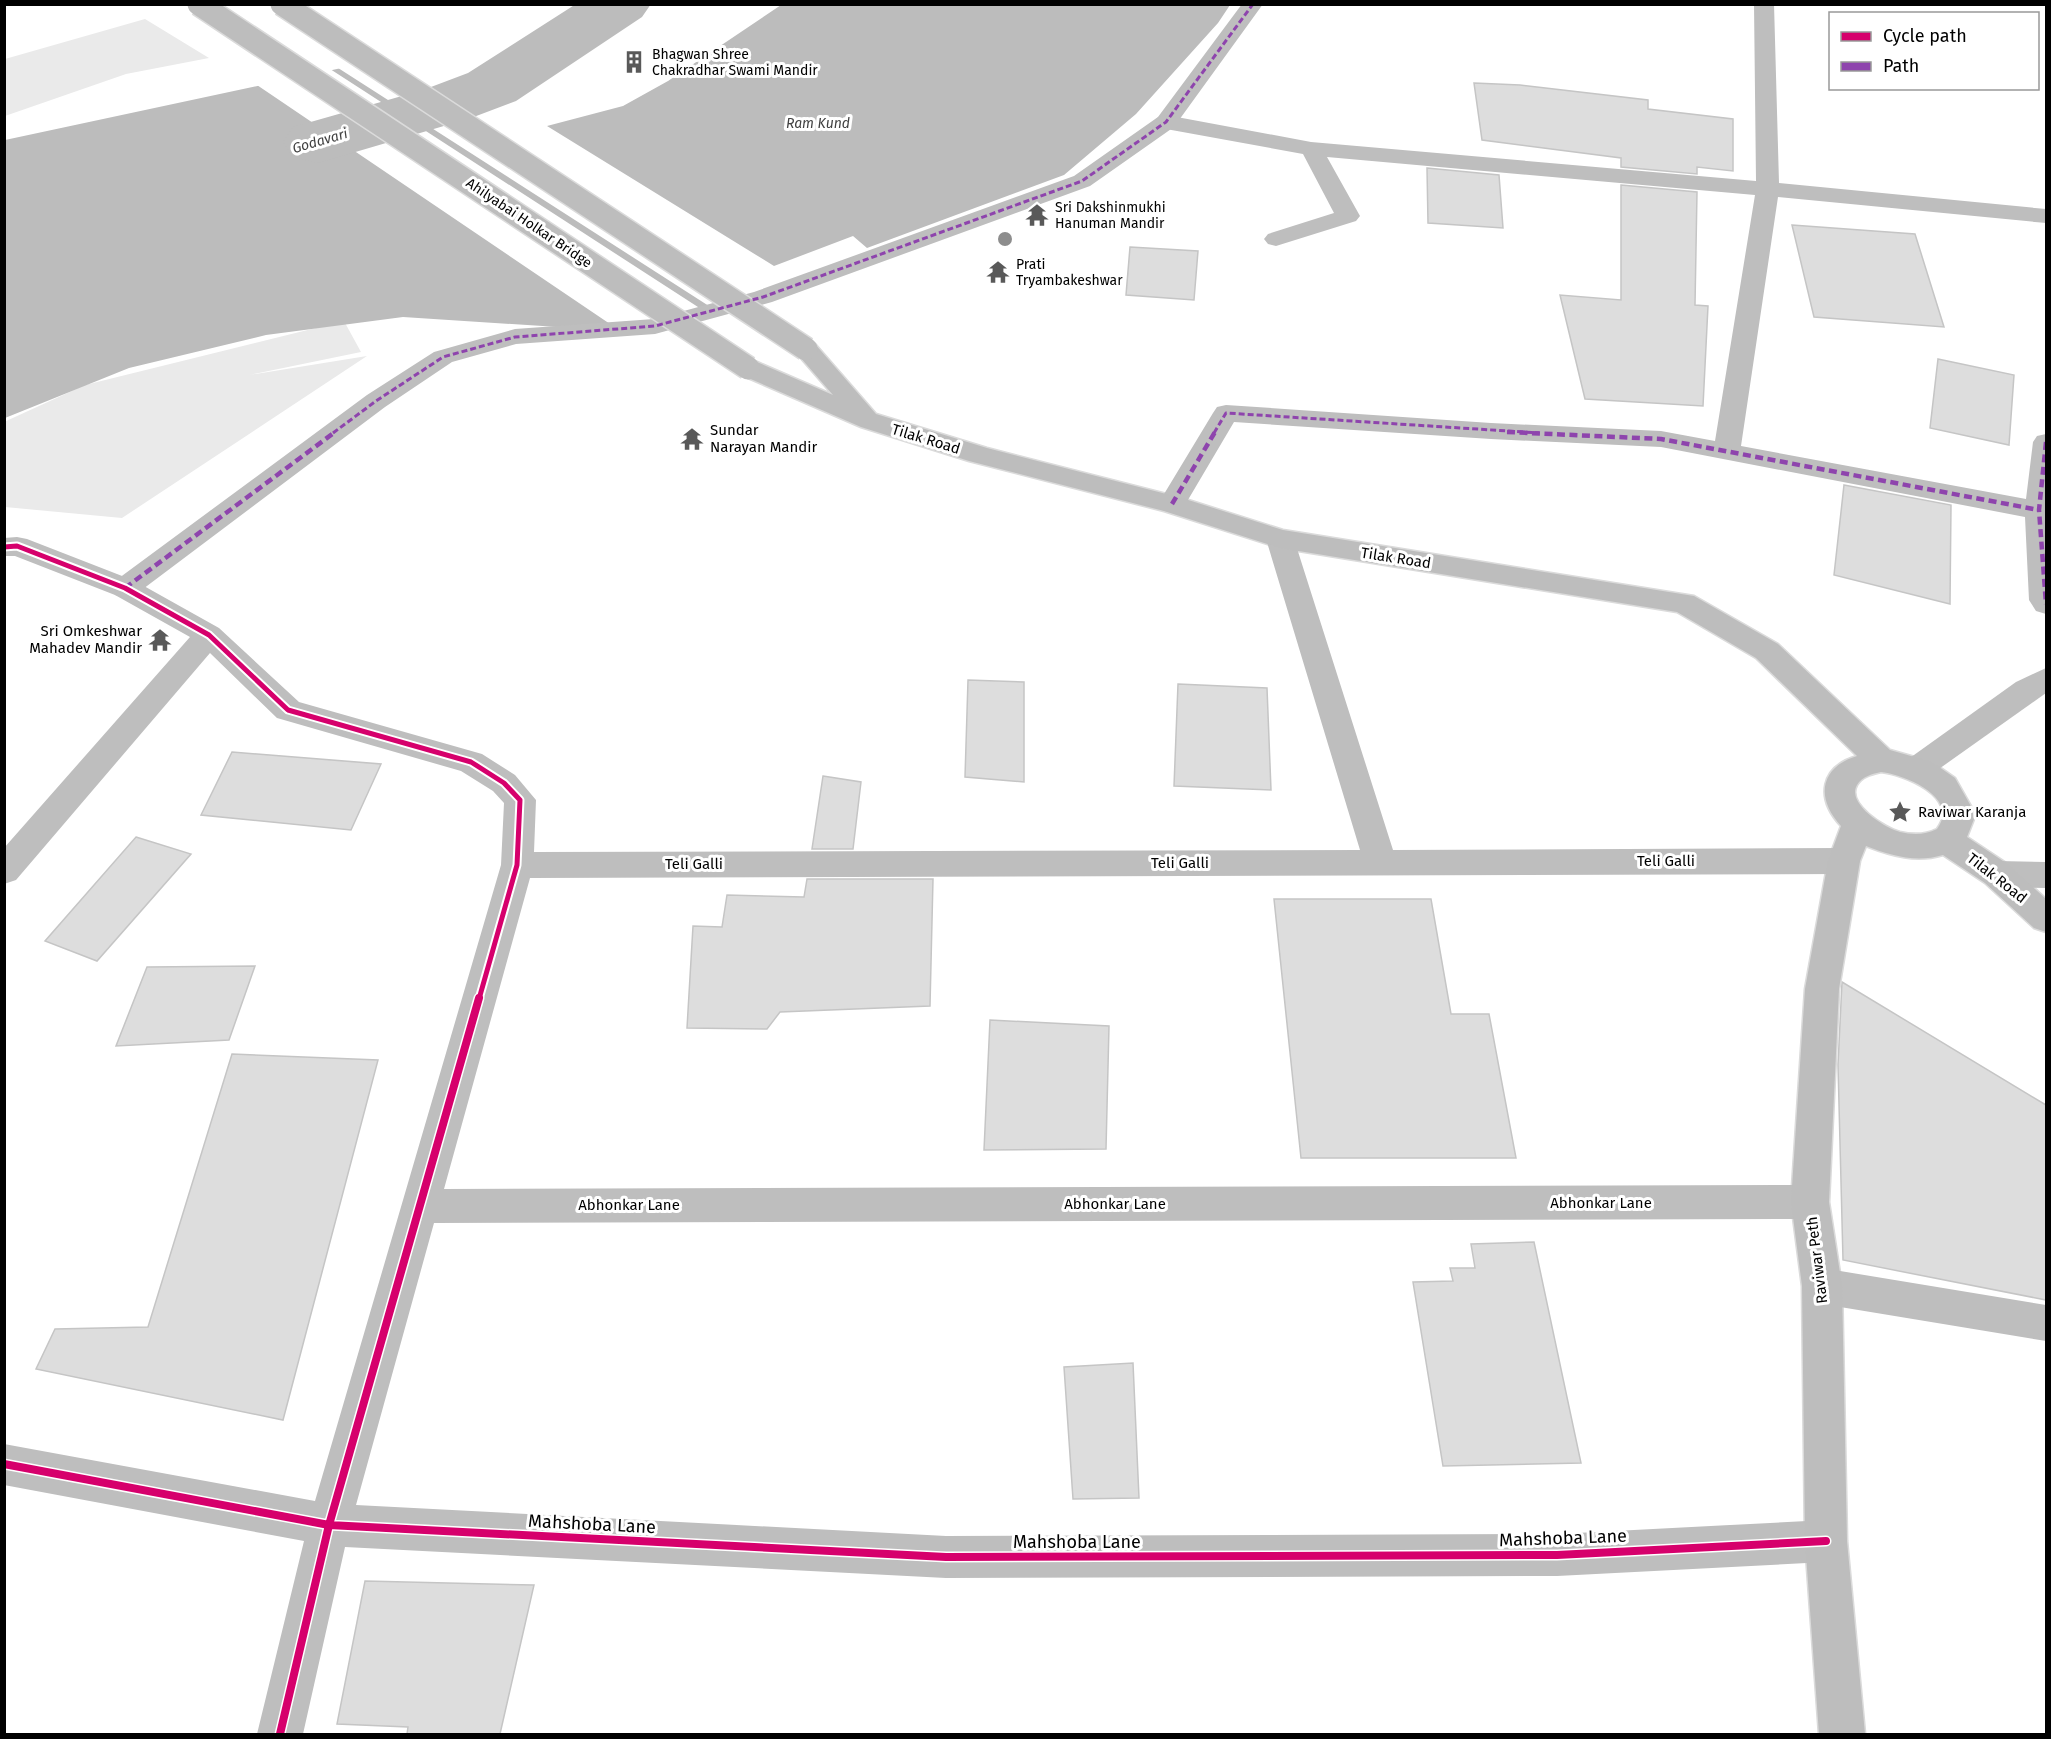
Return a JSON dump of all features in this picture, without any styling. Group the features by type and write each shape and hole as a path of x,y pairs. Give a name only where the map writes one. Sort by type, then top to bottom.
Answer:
{"main road":[{"name":"Ahilyabai Holkar Bridge","path":"199,4 748,368 870,421"},
{"path":"282,4 806,349 870,421"},
{"name":"Tilak Road","path":"870,421 979,455 1172,504 1280,539 1684,603 1767,651 1881,760"},
{"path":"1881,760 1899,762 1917,768 1935,778 1948,790 1956,804 1958,817 1955,830 1946,840 1931,846 1913,847 1893,844 1857,825 1846,811 1839,796 1840,782 1849,771 1863,763 1881,760"},
{"name":"Raviwar Peth","path":"1842,1734 1826,1541 1822,1286 1810,1202 1822,989 1844,861 1857,825"},
{"name":"Tilak Road","path":"1946,840 1997,874 2046,919"}],"street":[{"path":"125,588 376,401 443,357 515,338 655,326 763,297 1082,182 1166,122 1252,4"},
{"path":"1728,452 1768,189 1764,4"},
{"path":"1166,122 1311,149 2046,216"},
{"path":"1276,239 1348,216 1311,149"},
{"path":"1172,504 1226,413 1491,431 1662,439 2039,510"},
{"path":"2046,442 2039,510 2046,604"},
{"path":"1280,539 1380,862"},
{"path":"4,547 17,546 125,588 209,635 288,710 471,762 504,783 520,800 517,865 328,1525 280,1734"},
{"path":"4,871 209,635"},
{"path":"1917,768 2046,679"},
{"name":"Teli Galli","path":"517,865 1844,861"},
{"path":"1997,874 2046,876"},
{"name":"Abhonkar Lane","path":"420,1206 1810,1202"},
{"path":"1822,1286 2046,1323"},
{"name":"Mahshoba Lane","path":"4,1464 328,1525 946,1557 1557,1555 1826,1541"}],"shaded area":[{"path":"145,19 209,58 126,74 5,116 5,59"},
{"path":"344,321 361,352 249,375 367,356 122,518 5,507 4,422 85,385"}],"water":[{"name":"Ram Kund","path":"781,5 1230,5 1218,23 1136,114 1064,175 867,248 853,236 774,266 547,126 623,106 668,81"},
{"path":"379,60 774,310 558,327 403,317 266,335 129,368 5,418 5,140"}],"pier":[{"path":"379,57 776,308 776,312 726,317 335,66"},
{"path":"327,67 715,318 613,326 254,83"}],"building":[{"path":"1474,83 1520,85 1648,100 1648,109 1733,119 1733,171 1697,167 1697,174 1621,167 1621,158 1482,140"},
{"path":"1427,168 1499,175 1503,228 1428,223"},
{"path":"1621,185 1697,192 1695,305 1708,306 1703,406 1585,399 1560,295 1621,300"},
{"path":"1792,225 1915,234 1944,327 1814,317"},
{"path":"1130,247 1198,251 1194,300 1126,295"},
{"path":"1938,359 2014,375 2009,445 1930,428"},
{"path":"1844,485 1951,505 1950,604 1834,575"},
{"path":"968,680 1024,682 1024,782 965,777"},
{"path":"1178,684 1267,688 1271,790 1174,786"},
{"path":"232,752 381,764 351,830 201,815"},
{"path":"823,776 861,782 853,849 812,849"},
{"path":"136,837 191,854 97,961 45,941"},
{"path":"807,879 933,879 930,1006 780,1012 767,1029 687,1028 693,926 722,927 727,895 804,897"},
{"path":"1274,899 1431,899 1451,1014 1489,1014 1516,1158 1301,1158"},
{"path":"255,966 229,1040 116,1046 147,967"},
{"path":"1842,982 2046,1105 2046,1300 1843,1260 1838,1065"},
{"path":"990,1020 1109,1026 1106,1149 984,1150"},
{"path":"232,1054 378,1060 283,1420 36,1369 55,1329 148,1327"},
{"path":"1534,1242 1581,1463 1443,1466 1413,1282 1453,1281 1450,1268 1475,1268 1471,1244"},
{"path":"1133,1363 1139,1498 1073,1499 1064,1367"},
{"path":"365,1581 534,1585 500,1734 407,1734 408,1727 337,1724"}],"waterway":[{"name":"Godavari","path":"318,142 447,104 492,87 620,4"}],"marked path":[{"path":"125,588 376,401 443,357 515,337 655,326 763,297 1082,181 1166,122 1253,4"},
{"path":"1172,504 1226,413 1491,431 1661,439 2039,510"},
{"path":"2046,442 2039,510 2046,604"}],"cycle path":[{"path":"4,547 17,546 125,588 209,635 288,710 471,762 504,783 520,800 517,865 329,1525 280,1734"},
{"path":"4,1464 329,1525 946,1557 1557,1555 1826,1541"}],"place":[{"name":"Bhagwan Shree Chakradhar Swami Mandir","path":"634,62"},
{"name":"Sri Dakshinmukhi Hanuman Mandir","path":"1037,215"},
{"name":"Prati Tryambakeshwar","path":"998,272"},
{"name":"Sundar Narayan Mandir","path":"692,439"},
{"name":"Sri Omkeshwar Mahadev Mandir","path":"160,640"},
{"name":"Raviwar Karanja","path":"1900,812"}]}
